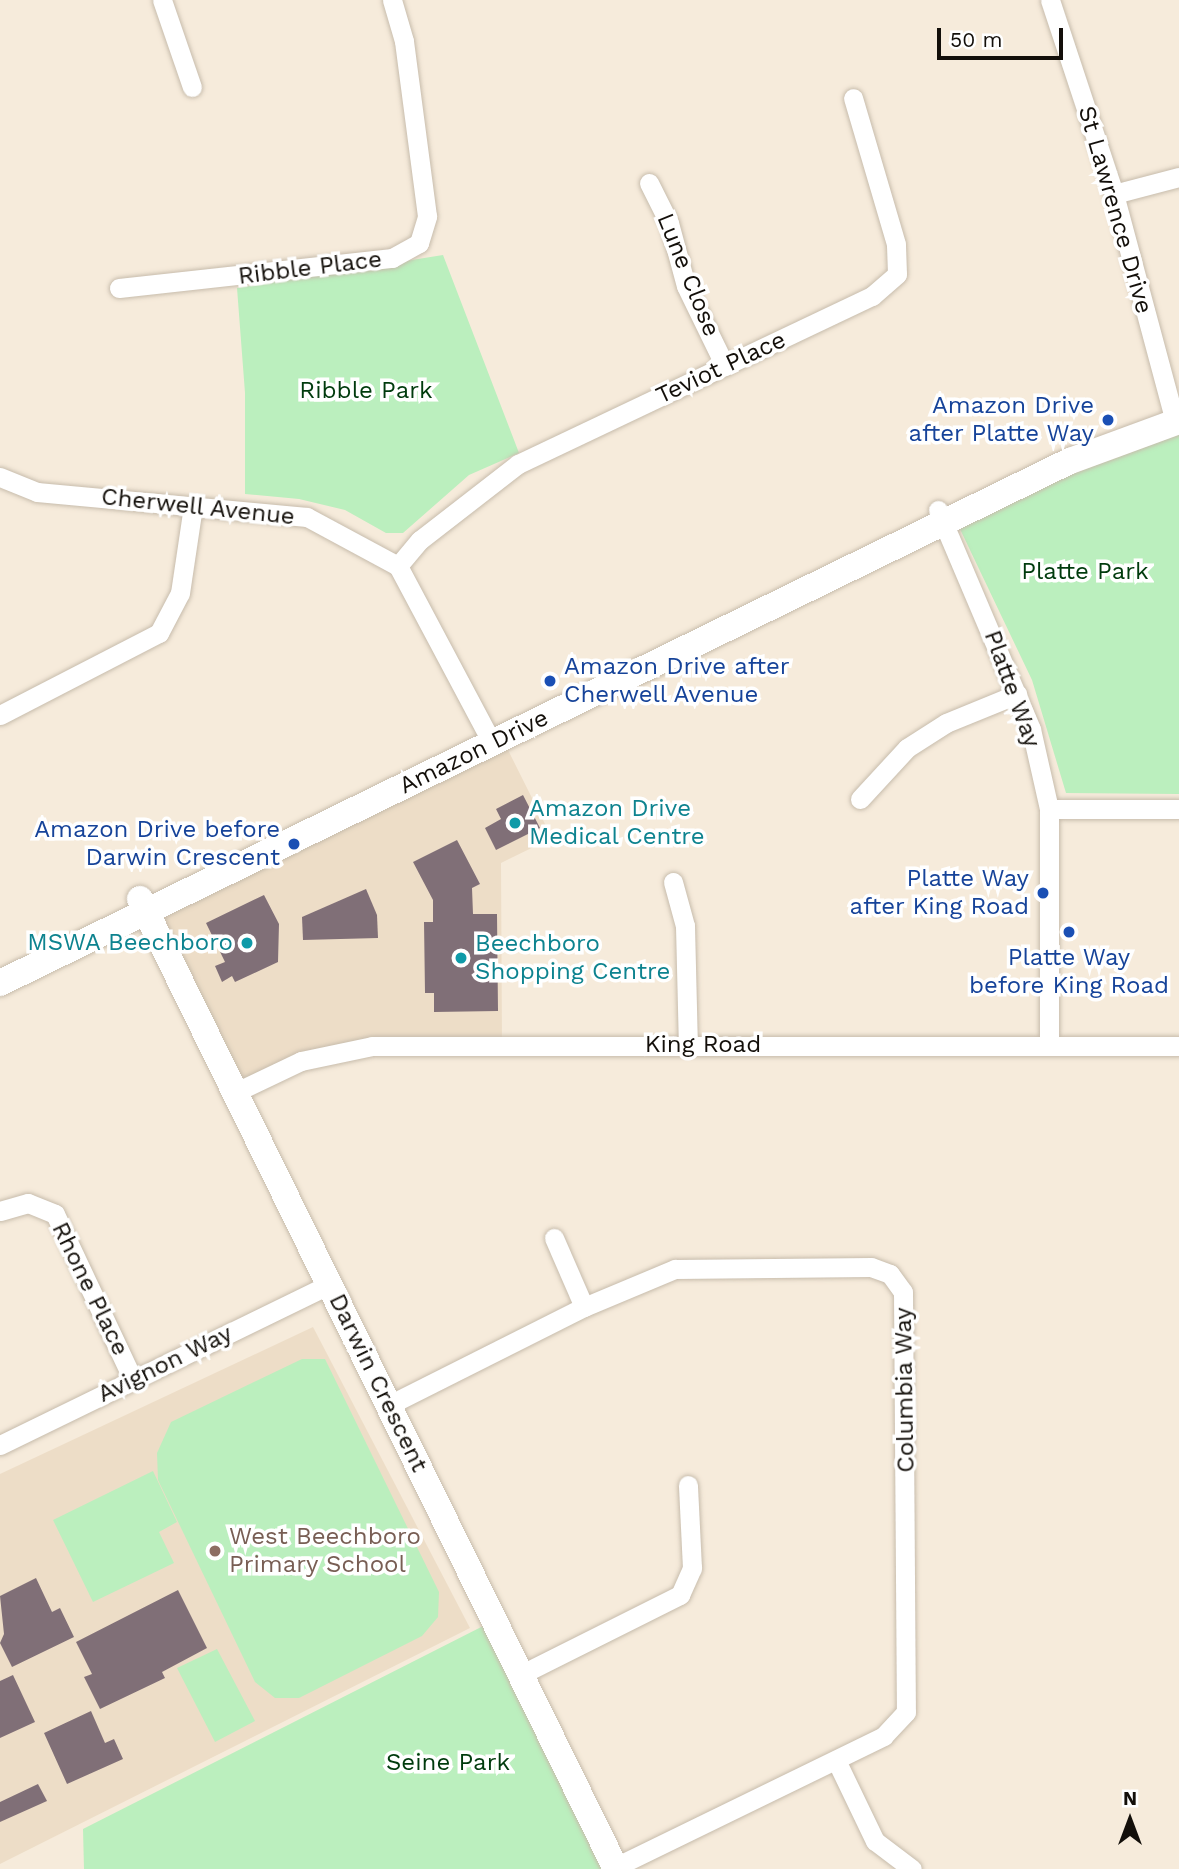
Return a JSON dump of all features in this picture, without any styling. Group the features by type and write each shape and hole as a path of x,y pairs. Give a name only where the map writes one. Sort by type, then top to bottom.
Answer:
{"street":[{"path":"162,0 192,87"},
{"name":"Ribble Place","path":"119,288 392,258 419,243 427,216 404,41 393,0"},
{"name":"St Lawrence Drive","path":"1050,0 1114,194 1176,415"},
{"name":"Teviot Place","path":"398,566 420,540 518,464 872,296 897,274 896,244 853,98"},
{"path":"1114,194 1179,177"},
{"name":"Lune Close","path":"649,183 669,223 687,286 725,366"},
{"name":"Amazon Drive","path":"0,983 143,906 941,516 1087,439 1176,415"},
{"name":"Cherwell Avenue","path":"0,477 37,492 307,517 398,566"},
{"path":"0,715 159,634 180,593 193,506"},
{"name":"Platte Way","path":"941,516 1031,729 1049,809 1049,1045"},
{"path":"398,566 489,736"},
{"path":"860,799 907,748 946,723 1017,694"},
{"path":"1049,809 1179,809"},
{"path":"673,882 685,926 688,1045"},
{"name":"Amazon Drive","path":"0,966 143,906"},
{"name":"Darwin Crescent","path":"143,906 615,1868"},
{"name":"King Road","path":"236,1092 301,1061 372,1046 1179,1046"},
{"name":"Rhone Place","path":"0,1211 28,1203 55,1214 133,1380"},
{"path":"554,1238 584,1307"},
{"name":"Columbia Way","path":"389,1405 584,1307 661,1273 692,1266 871,1267 898,1283 905,1303 908,1702 893,1730 615,1868"},
{"name":"Avignon Way","path":"0,1445 330,1284"},
{"path":"522,1674 680,1595 692,1568 688,1485"},
{"path":"836,1760 875,1841 912,1869"}],"shaded area":[{"path":"502,738 552,838 501,863 502,1045 372,1046 236,1092 147,914"},
{"name":"West Beechboro Primary School","path":"313,1327 470,1628 0,1864 0,1474"}],"green space":[{"name":"Ribble Park","path":"443,255 519,453 469,475 403,533 386,533 345,510 299,499 245,494 245,393 237,288"},
{"name":"Platte Park","path":"1179,433 1179,794 1066,793 1032,680 959,527 1129,448"},
{"path":"302,1359 325,1359 439,1592 438,1617 422,1636 299,1698 275,1698 255,1682 158,1480 157,1453 171,1422"},
{"path":"153,1471 177,1522 159,1532 174,1563 93,1602 53,1520"},
{"name":"Seine Park","path":"495,1620 617,1869 84,1869 83,1829"},
{"path":"217,1649 255,1721 215,1742 177,1668"}],"building":[{"name":"Amazon Drive Medical Centre","path":"523,795 540,828 496,850 485,828 501,819 496,809"},
{"name":"Beechboro Shopping Centre","path":"457,840 480,884 472,888 473,914 497,914 498,1011 434,1012 434,993 425,993 424,922 433,922 433,900 413,862"},
{"path":"366,889 377,915 378,938 303,940 302,917"},
{"name":"MSWA Beechboro","path":"264,895 279,924 278,962 235,982 232,976 222,982 215,966 225,962 206,923"},
{"path":"36,1578 52,1612 60,1608 74,1637 12,1667 0,1643 4,1634 0,1596"},
{"path":"178,1590 207,1648 162,1672 165,1678 100,1709 84,1677 92,1674 76,1642"},
{"path":"13,1675 35,1722 0,1738 0,1681"},
{"path":"91,1711 105,1743 114,1739 123,1759 67,1784 44,1733"},
{"path":"38,1784 47,1801 0,1822 0,1802"}],"place":[{"name":"Amazon Drive after Platte Way","path":"1108,420"},
{"name":"Amazon Drive after Cherwell Avenue","path":"550,681"},
{"name":"Amazon Drive Medical Centre","path":"515,823"},
{"name":"Amazon Drive before Darwin Crescent","path":"294,844"},
{"name":"Platte Way after King Road","path":"1043,893"},
{"name":"Platte Way before King Road","path":"1069,932"},
{"name":"MSWA Beechboro","path":"247,943"},
{"name":"Beechboro Shopping Centre","path":"461,958"},
{"name":"West Beechboro Primary School","path":"215,1551"}]}
